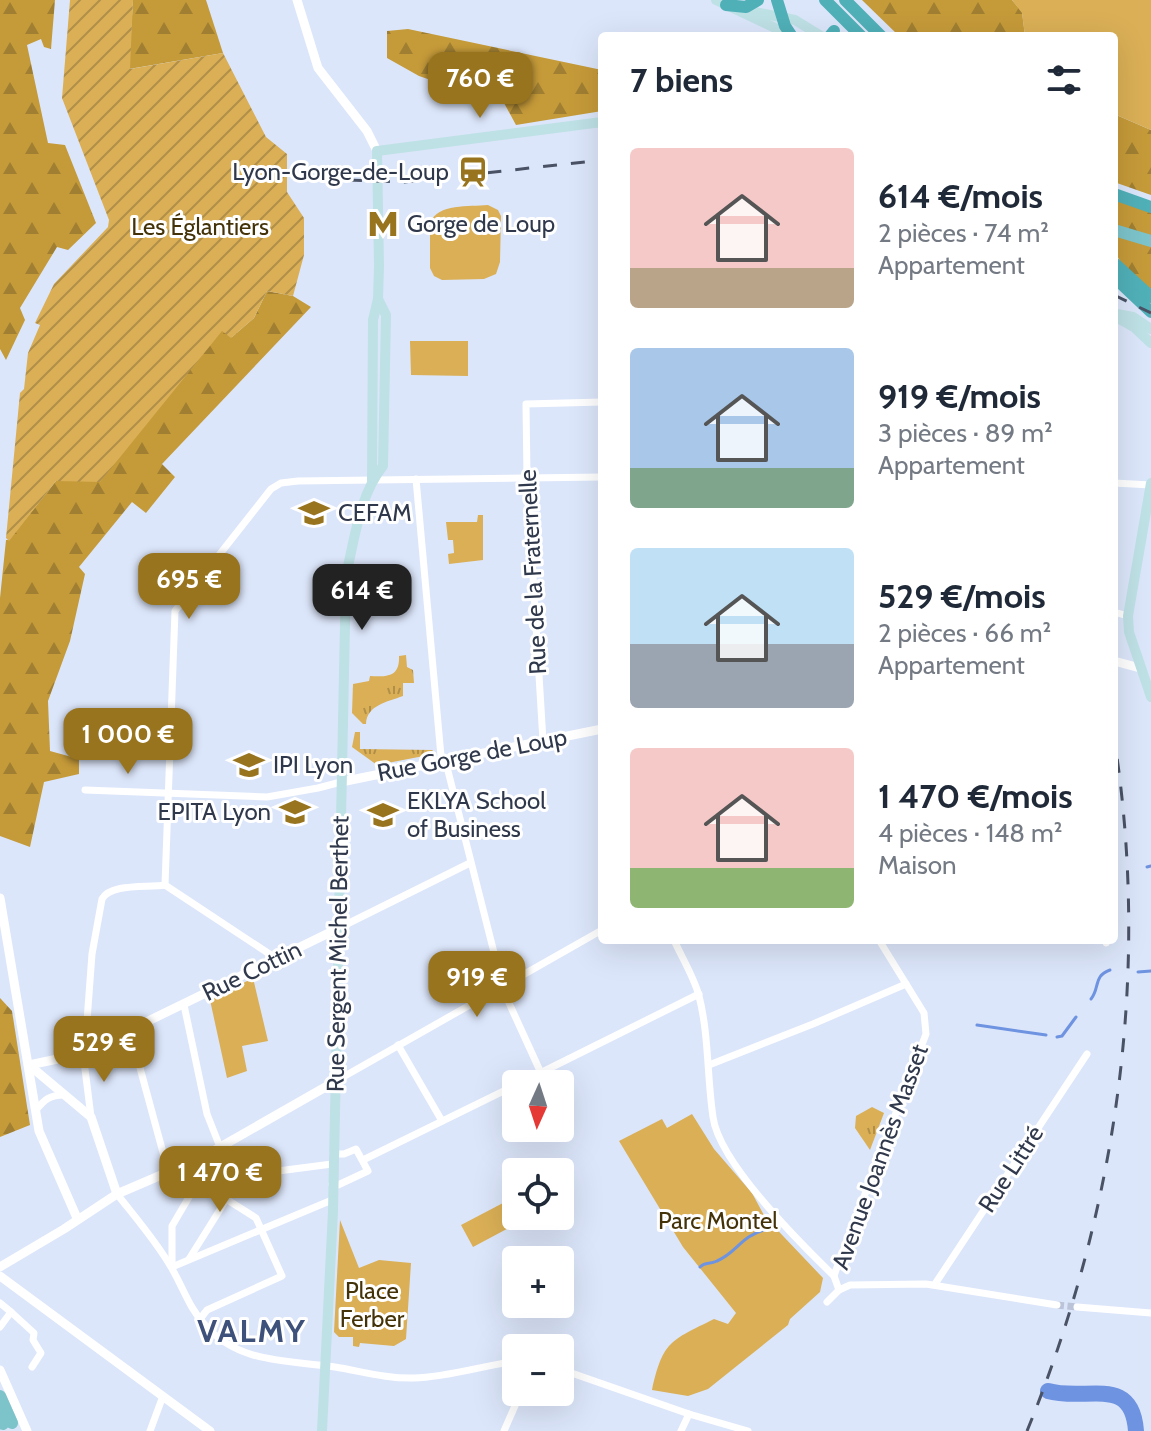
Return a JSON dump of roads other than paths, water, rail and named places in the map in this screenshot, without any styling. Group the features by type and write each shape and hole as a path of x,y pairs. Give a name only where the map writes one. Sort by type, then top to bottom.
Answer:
{"highway":[{"path":"721,3 746,7 758,0"},
{"path":"777,0 785,32"},
{"path":"824,0 849,32"},
{"path":"824,0 857,32"},
{"path":"845,0 877,32"},
{"path":"1118,195 1151,207"},
{"path":"1118,267 1151,297"},
{"path":"1118,281 1151,312"}],"main road":[{"path":"721,3 782,15 807,31"},
{"path":"721,3 780,32"},
{"path":"377,151 598,123"},
{"name":"Rue Sergent Michel Berthet","path":"322,1431 336,1081 346,575 365,495 372,480 373,324 378,299 377,151"},
{"path":"1118,231 1151,241"},
{"path":"1118,315 1133,317 1151,329"},
{"path":"1118,317 1151,343"},
{"path":"1151,484 1128,616 1129,632 1146,670 1151,697"},
{"path":"0,1396 13,1424"}],"street":[{"path":"297,0 318,68 367,131 377,151"},
{"name":"Rue de la Fraternelle","path":"543,741 527,477 526,404 598,402"},
{"path":"165,885 175,611 271,489 281,483 298,481 598,477"},
{"path":"416,479 441,756 503,987 540,1070"},
{"path":"1118,483 1151,484"},
{"path":"1118,613 1128,616"},
{"path":"1118,662 1146,670"},
{"name":"Rue Gorge de Loup","path":"341,782 598,730"},
{"path":"85,790 267,797 341,782"},
{"name":"Rue Cottin","path":"29,1065 86,1050 130,1031 470,863"},
{"path":"277,959 165,885 145,889 114,888 104,895 92,954 84,1061 91,1117 117,1194 172,1267 200,1319 222,1340 239,1350 261,1359 285,1363 325,1365 410,1378 502,1363"},
{"path":"0,898 39,1131 77,1218"},
{"path":"0,1267 117,1194 201,1158 598,932"},
{"path":"676,944 699,994 713,1118 722,1145 771,1211 834,1276"},
{"name":"Avenue Joannès Masset","path":"839,1290 834,1276 926,1034 924,1013 881,944"},
{"path":"709,1065 906,984"},
{"path":"547,1070 699,994"},
{"path":"184,1005 207,1114 220,1147"},
{"path":"130,1031 168,1171"},
{"path":"398,1045 442,1121"},
{"name":"Rue Littré","path":"935,1284 1087,1054"},
{"path":"29,1065 91,1117"},
{"path":"363,1160 502,1092"},
{"path":"36,1110 53,1095 66,1095"},
{"path":"204,1180 332,1159 356,1149 368,1171 338,1185 332,1184"},
{"path":"172,1267 172,1226 204,1180 201,1158"},
{"path":"188,1164 226,1200 256,1218 282,1276 207,1310 200,1319"},
{"path":"188,1261 226,1200"},
{"path":"172,1267 332,1200"},
{"path":"0,1276 210,1431"},
{"path":"827,1302 839,1290 850,1285 935,1284 1057,1305"},
{"path":"0,1303 34,1333 33,1340 41,1353 32,1367"},
{"path":"1077,1307 1151,1313"},
{"path":"0,1327 11,1312"},
{"path":"0,1370 13,1424"},
{"path":"574,1374 748,1431"},
{"path":"150,1431 163,1396"},
{"path":"504,1431 515,1406"},
{"path":"681,1431 689,1414"}],"waterway":[{"path":"1147,867 1151,866"},
{"path":"1091,999 1099,979 1110,970"},
{"path":"1138,972 1151,971"},
{"path":"1057,1037 1062,1036 1076,1017"},
{"path":"977,1025 1046,1035"},
{"path":"700,1267 724,1257 751,1236 767,1229"},
{"path":"1048,1391 1116,1396 1126,1402 1133,1413 1136,1431"}],"tunnel":[{"path":"1057,1305 1077,1307"}],"railway":[{"path":"292,178 404,182 598,160"},
{"path":"1118,297 1151,313"},
{"path":"1027,1431 1058,1348 1084,1263 1104,1177 1118,1090 1126,1002 1129,914 1125,826 1118,769"}],"place":[{"name":"Lyon-Gorge-de-Loup","path":"473,172"},
{"name":"Gorge de Loup","path":"383,224"},
{"name":"CEFAM","path":"314,513"},
{"name":"IPI Lyon","path":"249,765"},
{"name":"EPITA Lyon","path":"295,812"},
{"name":"EKLYA School of Business","path":"383,815"}],"district":[{"name":"VALMY","path":"252,1331"}],"park label":[{"name":"Les Églantiers","path":"200,227"},
{"name":"Parc Montel","path":"718,1221"},
{"name":"Place Ferber","path":"372,1305"}]}
